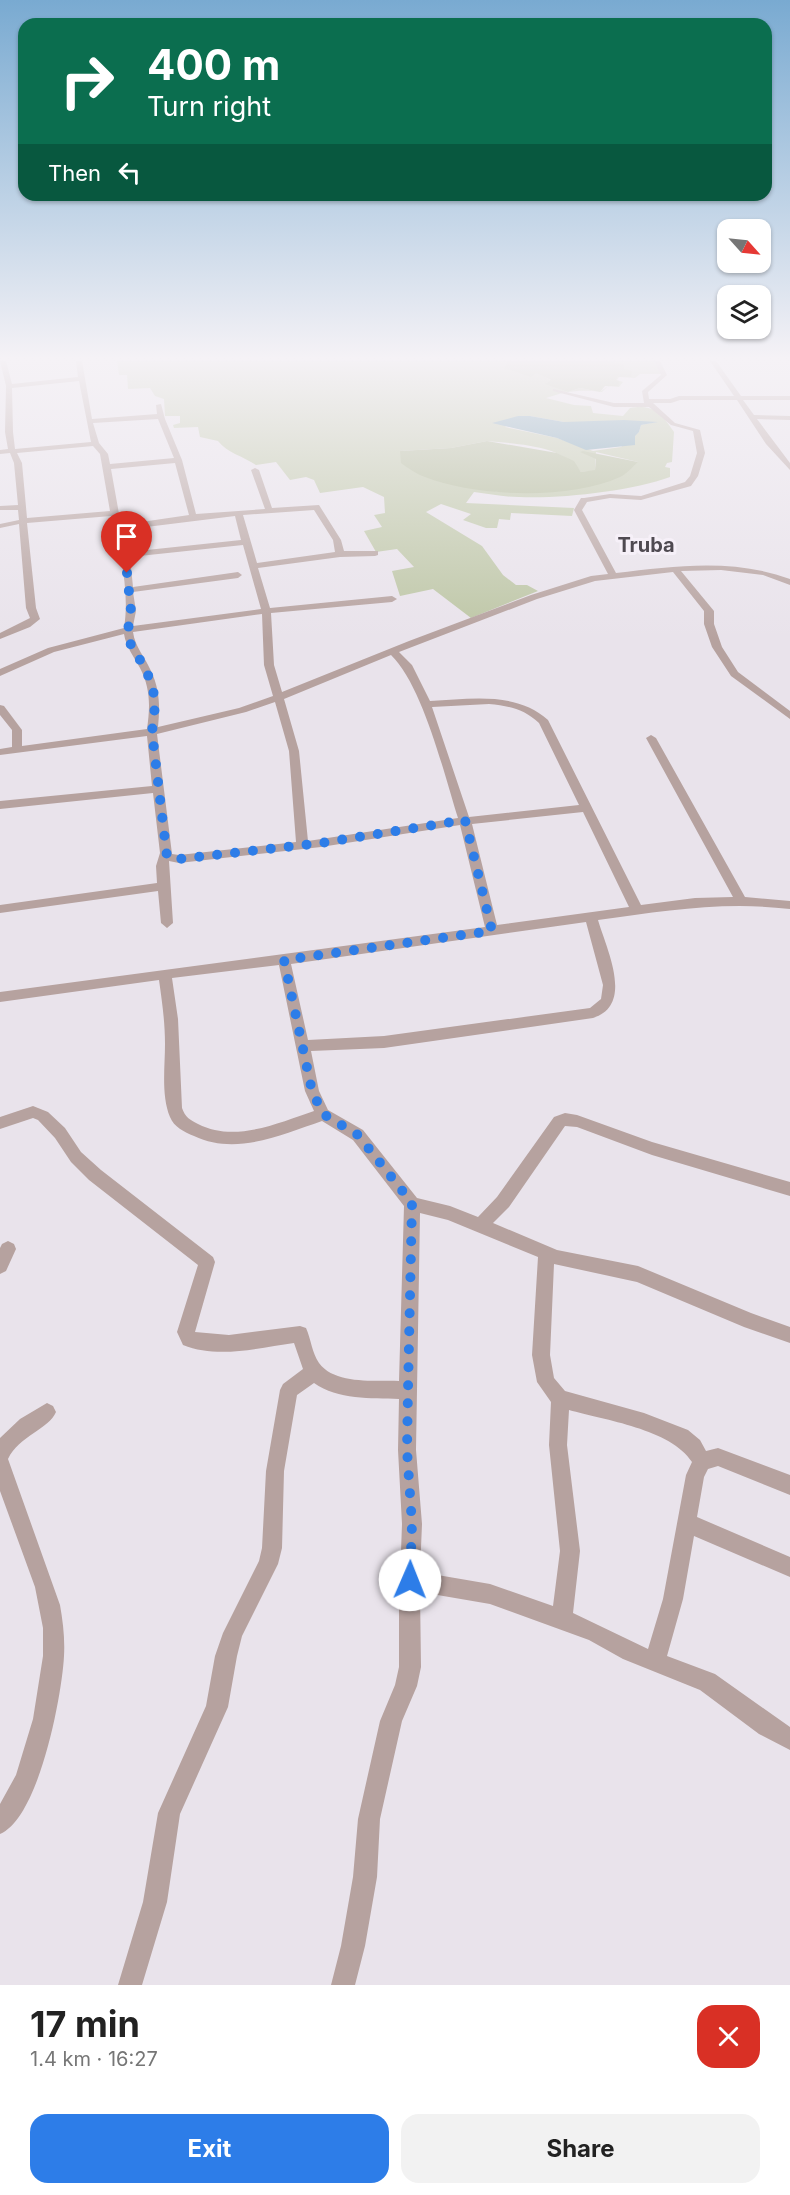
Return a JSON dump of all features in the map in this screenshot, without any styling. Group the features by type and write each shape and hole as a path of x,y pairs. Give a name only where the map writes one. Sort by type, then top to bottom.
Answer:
{"street":[{"path":"0,636 27,625 35,619 31,608 18,463 13,454"},
{"path":"104,454 117,528 125,555 131,611 128,630 130,643 146,670 153,688 155,706 152,732 165,855 162,866 167,923"},
{"path":"176,454 194,516"},
{"path":"613,574 599,554 594,540 580,518 578,510 584,501 610,496 640,498 681,487 694,476 701,454"},
{"path":"779,454 790,468"},
{"path":"107,467 178,460"},
{"path":"255,470 269,510"},
{"path":"0,508 22,507"},
{"path":"117,528 194,516 318,508 337,540 340,554"},
{"path":"0,526 24,521 114,513"},
{"path":"238,513 266,611 269,665 273,685 294,751 302,845"},
{"path":"125,555 245,542"},
{"path":"254,566 340,554 375,553"},
{"path":"0,752 152,732 242,710 279,698 392,651 553,590 613,574 675,569 739,568 765,573 790,582"},
{"path":"675,569 709,611 709,624 717,647 734,674 790,716"},
{"path":"129,590 238,575"},
{"path":"0,673 51,650 128,630 266,611 392,599"},
{"path":"392,651 407,665 426,704 465,820 492,931"},
{"path":"426,704 507,702 525,706 537,712 637,910"},
{"path":"0,708 17,730 17,749"},
{"path":"651,738 741,902"},
{"path":"0,805 158,789"},
{"path":"165,855 179,859 302,845 465,820 586,808"},
{"path":"0,909 164,886"},
{"path":"0,997 284,960 695,902 790,905"},
{"path":"302,1046 384,1042 593,1013 605,1005 609,997 610,985 591,917"},
{"path":"284,960 312,1091 323,1114 358,1135 412,1203 450,1213 546,1253 638,1274 750,1321 790,1335"},
{"path":"165,974 171,1009 176,1111 180,1122 199,1133 229,1139 266,1132 323,1114"},
{"path":"0,1123 33,1112 43,1116 60,1133 76,1157 207,1262 188,1322 186,1332 189,1340 198,1343 229,1343 300,1334 314,1372 328,1382 346,1386 408,1390"},
{"path":"481,1225 503,1202 559,1121 563,1119 583,1123 721,1170 790,1189"},
{"path":"343,1985 353,1946 365,1877 370,1809 391,1721 406,1686 410,1667 412,1524 407,1450 412,1203"},
{"path":"0,1266 8,1249"},
{"path":"546,1253 541,1355 546,1382 560,1399 644,1422 681,1437 693,1447 702,1461"},
{"path":"130,1985 154,1902 169,1813 216,1707 233,1633 268,1564 272,1548 275,1471 289,1390 314,1372"},
{"path":"560,1399 558,1445 570,1551 562,1619"},
{"path":"0,1457 3,1447 19,1431 47,1412"},
{"path":"655,1661 673,1599 695,1475 702,1461 718,1457 790,1485"},
{"path":"0,1462 51,1606 54,1649 45,1717 33,1761 18,1796 0,1823"},
{"path":"688,1523 790,1567"},
{"path":"410,1580 490,1594 562,1619 706,1682 767,1726 790,1739"}],"green space":[{"path":"236,454 406,454 497,492 638,462 603,454 673,454 672,462 667,463 665,467 670,468 670,477 654,482 617,490 575,495 513,497 474,492 466,503 574,508 572,516 511,513 510,520 499,519 497,528 486,528 463,520 471,514 441,504 426,512 482,546 503,575 516,585 527,585 538,591 471,618 433,589 400,596 392,571 414,567 397,549 376,552 364,531 382,527 374,515 385,513 384,497 363,487 320,493 314,480 306,477 290,480 276,462 256,465"},
{"path":"400,454 558,454 574,461 581,472 595,470 596,459 584,454 596,454 638,462 623,476 599,484 575,490 523,493 470,489 446,484 422,476 401,463"},
{"path":"558,454 596,454 595,471 581,472"}],"district":[{"name":"Truba","path":"646,545"}],"route":[{"path":"127,573 131,611 128,630 130,643 146,670 153,688 155,706 152,732 167,857 194,858 222,852 321,843 465,820 492,931 284,960 312,1091 323,1114 347,1126 371,1148 412,1203 407,1450 412,1524 410,1580"}]}
